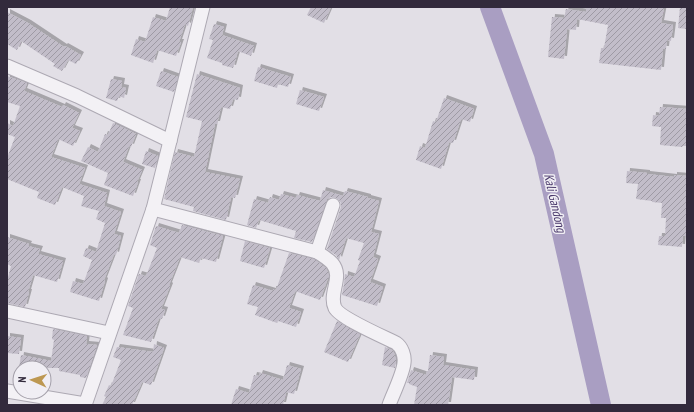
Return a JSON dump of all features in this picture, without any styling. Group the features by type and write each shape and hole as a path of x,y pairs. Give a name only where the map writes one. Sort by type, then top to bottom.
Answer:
{"street":[{"path":"7,391 85,404 153,209 203,7"},
{"path":"7,66 77,96 170,141"},
{"path":"318,252 333,205"},
{"path":"153,209 318,252 332,264 336,270 337,276 333,301 335,308 339,313 400,346 404,362 402,372 389,405"},
{"path":"7,311 109,333"}],"building":[{"path":"170,7 193,7 188,26 185,24 176,56 157,50 153,63 131,55 136,39 145,42 153,17 166,21"},
{"path":"311,7 331,7 324,23 307,15"},
{"path":"586,7 664,7 661,23 673,25 671,41 667,40 666,49 663,49 661,70 599,63 601,48 604,48 608,25 577,19 576,30 567,29 564,59 548,57 552,17 564,18 566,9 586,12"},
{"path":"680,7 687,7 687,29 678,28"},
{"path":"7,12 28,23 64,47 65,46 81,55 76,64 68,60 62,71 53,66 55,64 21,41 17,50 7,44"},
{"path":"214,24 224,27 222,35 254,46 251,56 238,51 233,68 207,58 213,40 209,39"},
{"path":"258,67 291,77 288,87 278,84 277,88 254,81"},
{"path":"161,71 178,77 174,92 156,86"},
{"path":"197,74 240,88 238,100 233,99 230,109 221,107 217,124 215,124 205,172 240,179 235,198 231,197 226,220 193,211 194,207 164,199 175,152 194,157 202,121 186,117"},
{"path":"7,76 27,83 24,91 62,107 63,105 79,113 72,128 80,131 73,146 58,139 51,157 85,168 79,184 107,193 104,206 121,212 114,234 121,236 116,255 114,254 104,280 105,281 99,301 70,292 73,281 83,284 92,260 83,256 86,248 96,252 105,223 96,219 99,211 81,206 84,196 62,187 55,205 37,198 39,192 7,179 7,158 15,137 7,134 7,123 13,126 20,106 7,102"},
{"path":"111,79 122,81 121,87 126,88 124,98 119,96 117,101 106,98"},
{"path":"300,90 324,97 319,111 296,104"},
{"path":"444,98 474,109 470,122 461,119 453,143 449,142 441,169 416,160 420,146 425,148 433,121 436,122"},
{"path":"660,107 687,109 687,146 660,145 661,127 652,126 653,115 659,116"},
{"path":"113,123 136,134 131,147 129,146 123,162 142,170 133,196 104,185 108,173 81,161 88,147 98,152 105,134 108,135"},
{"path":"146,151 158,156 155,168 142,164"},
{"path":"627,171 674,177 674,175 687,176 687,236 683,236 682,247 658,245 659,236 665,236 666,218 661,218 662,203 636,199 638,184 626,183"},
{"path":"323,190 343,196 345,191 379,201 371,232 379,234 373,257 378,259 370,282 383,287 377,306 342,295 345,274 354,277 360,261 358,260 364,243 346,238 339,260 336,255 327,249 341,207 341,203 336,198 331,197 327,199 312,242 294,238 296,231 259,220 256,228 247,225 254,199 268,203 270,197 279,200 281,194 296,198 297,195 320,201"},
{"path":"182,225 223,236 216,262 201,258 199,263 180,257 161,309 165,310 162,319 159,318 151,342 123,335 133,308 128,306 139,274 146,276 157,248 150,245 156,226 179,233"},
{"path":"7,237 29,244 28,246 40,249 38,254 63,261 57,282 33,275 25,307 7,303 7,281 11,266 7,264"},
{"path":"245,241 270,248 264,268 240,261"},
{"path":"289,253 314,259 326,268 329,275 320,300 295,291 289,308 301,312 296,327 278,321 277,323 255,315 258,307 247,304 253,285 273,291 273,289 276,290"},
{"path":"337,321 360,334 348,362 324,352"},
{"path":"53,329 87,336 86,344 97,345 86,378 80,377 80,375 59,371 59,368 52,368 51,360 54,340 52,339"},
{"path":"7,336 21,338 19,354 7,353"},
{"path":"154,344 164,348 151,385 142,382 132,405 102,405 106,397 104,396 109,385 111,386 121,360 113,357 117,347 153,352"},
{"path":"385,347 392,350 394,353 396,360 395,368 382,365"},
{"path":"21,355 46,360 20,360"},
{"path":"430,355 444,357 443,365 475,370 474,380 452,377 448,405 414,405 417,387 407,383 411,370 426,375"},
{"path":"287,365 301,369 294,394 286,392 283,405 231,405 236,389 249,393 254,375 259,376 260,373 283,380"}],"waterway":[{"name":"Kali Gandong","path":"490,7 544,154 601,405"}]}
